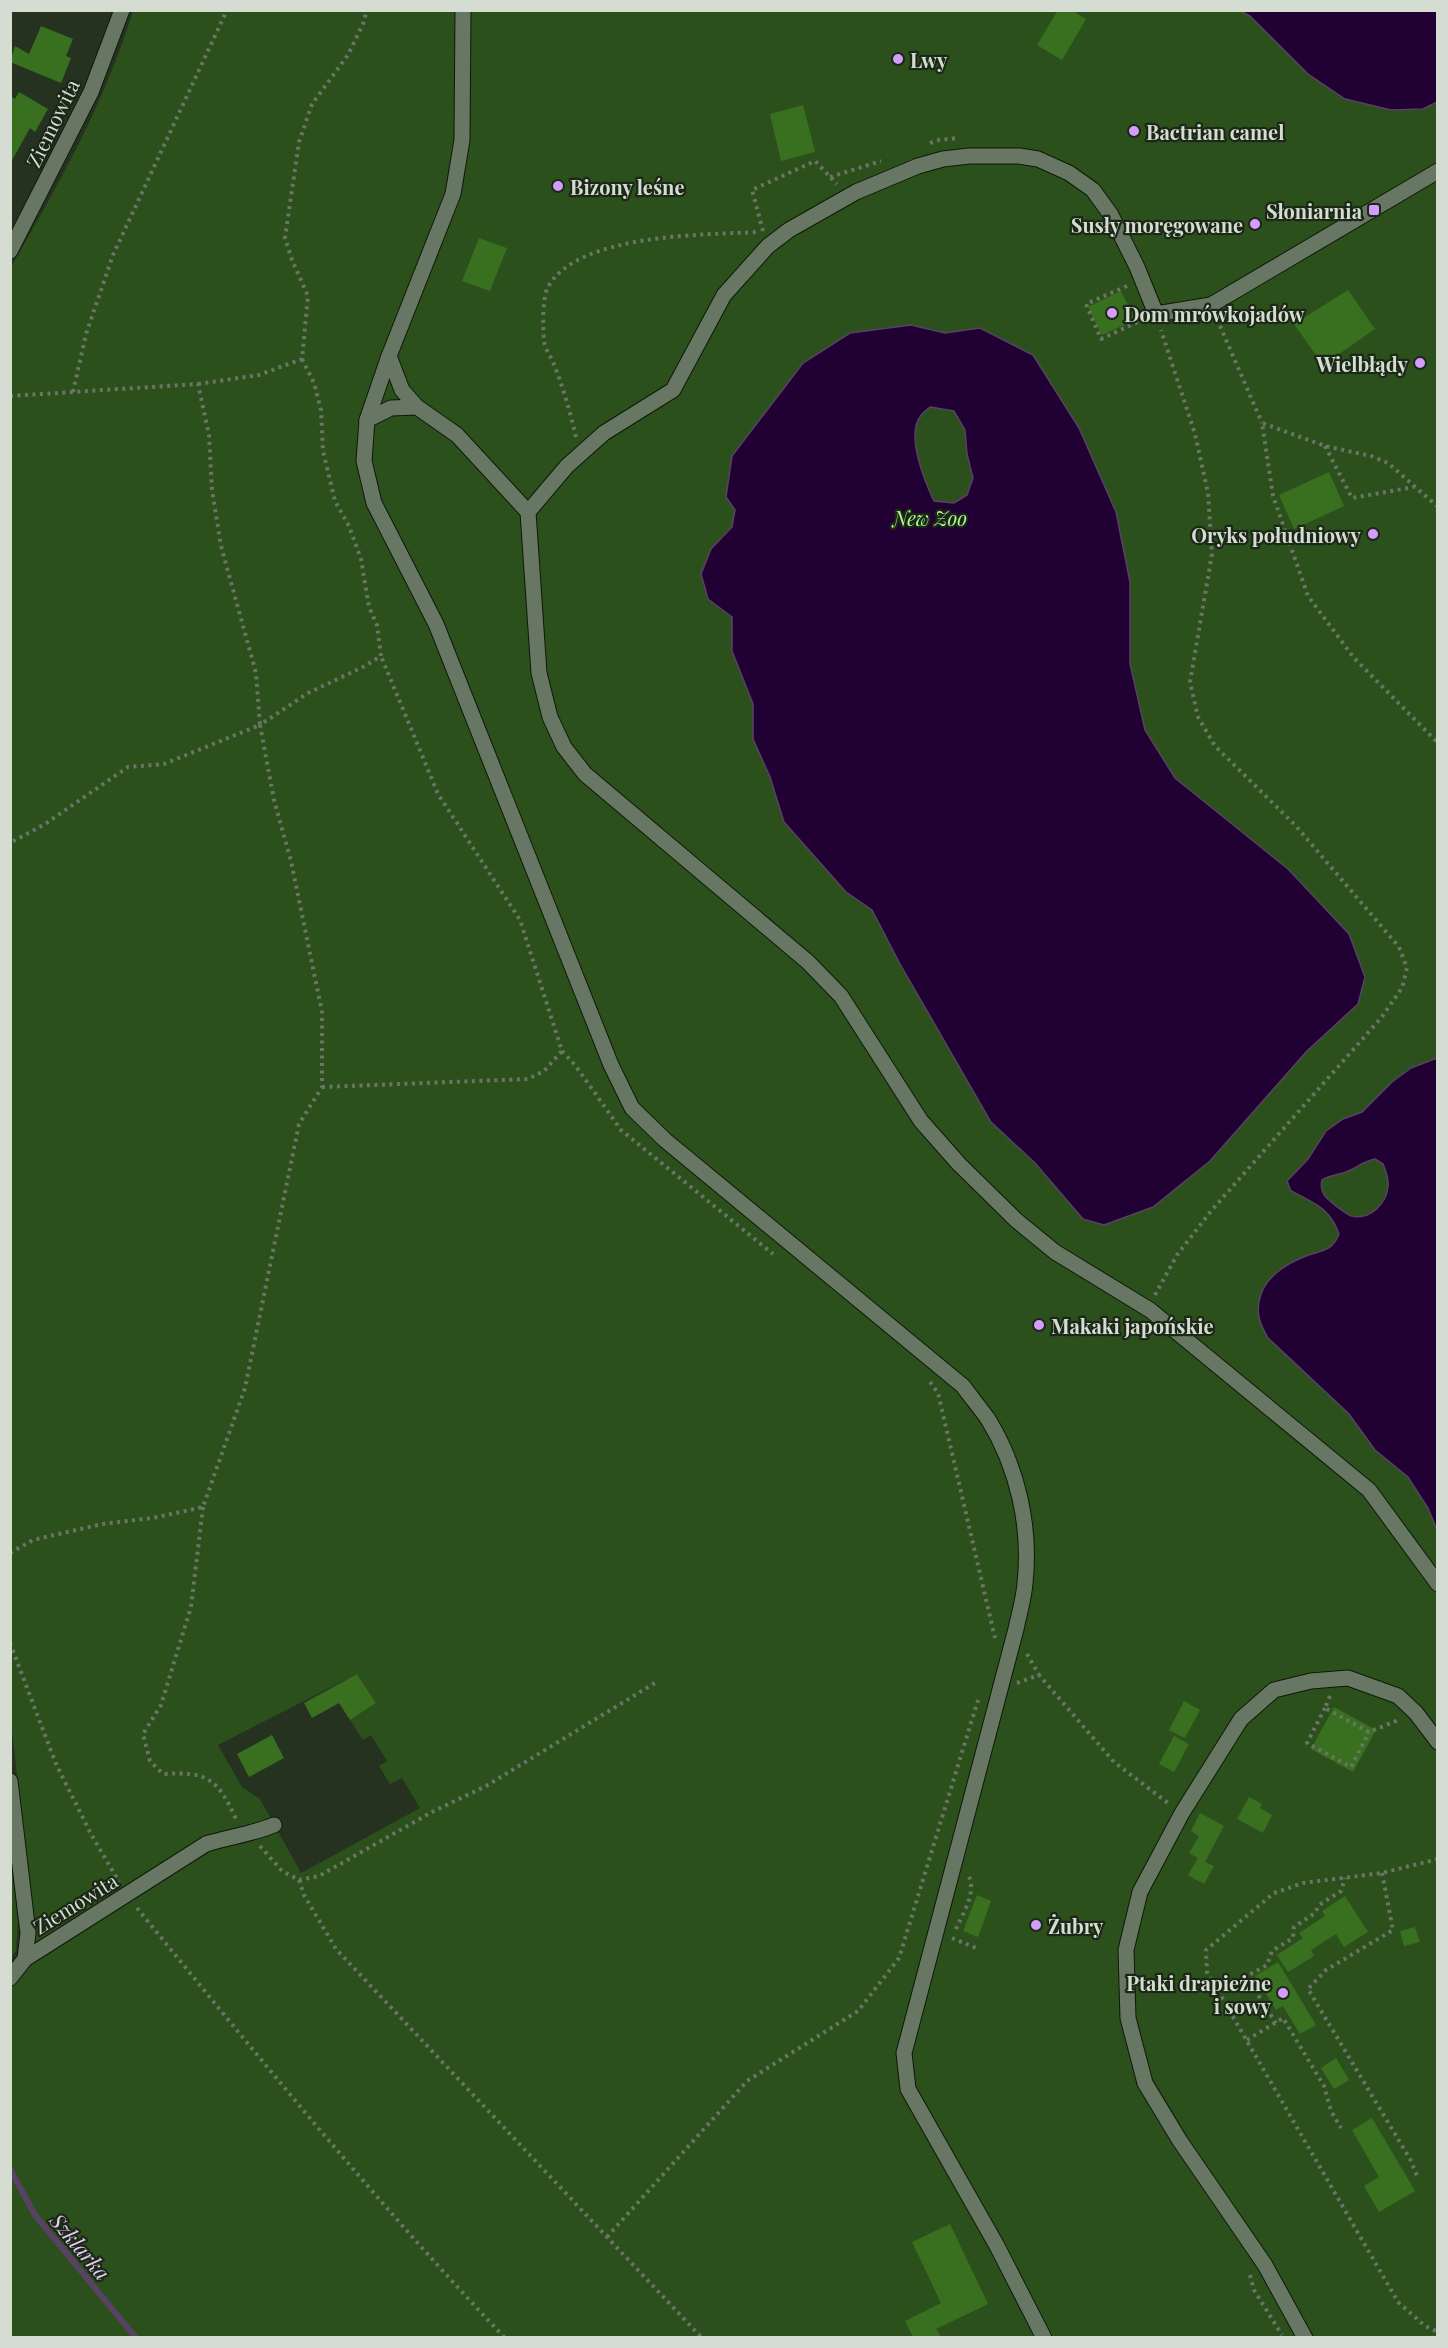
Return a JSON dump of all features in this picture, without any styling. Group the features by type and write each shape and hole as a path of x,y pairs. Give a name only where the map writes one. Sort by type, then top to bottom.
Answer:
{"street":[{"name":"Ziemowita","path":"10,251 91,92 122,10"},
{"path":"463,10 462,140 453,194 389,356 367,420 364,461 374,503 436,624 611,1065 632,1108 666,1140 963,1386 987,1419 1006,1453 1019,1493 1027,1535 1026,1584 904,2053 908,2088 997,2246 1044,2337"},
{"path":"528,512 567,466 604,433 673,390 723,295 765,239 789,230 885,178 943,159 969,156 1019,156 1038,159 1069,173 1093,190 1112,215 1156,314 1211,305 1437,171"},
{"path":"389,356 402,390 417,407 457,435 528,512 539,673 550,717 564,747 585,774 808,962 841,996 921,1121 959,1164 1016,1220 1055,1252 1150,1310 1370,1490 1437,1584"},
{"path":"367,420 391,408 417,407"},
{"path":"1305,2337 1264,2265 1180,2140 1145,2083 1128,2018 1126,1950 1140,1892 1182,1814 1241,1719 1274,1690 1338,1677 1348,1678 1398,1696 1416,1713 1437,1742"},
{"name":"Ziemowita","path":"10,1781 28,1933 25,1959"},
{"name":"Ziemowita","path":"25,1959 206,1844 249,1834 274,1825"},
{"path":"10,1978 25,1959"}],"path":[{"path":"73,392 86,334 113,255 227,10"},
{"path":"367,10 348,55 312,104 299,142 285,238 308,296 302,359 314,383 321,410 323,451 335,501 349,526 361,559 369,607 377,625 381,656 438,794 520,920 562,1051 576,1065 621,1130 779,1259"},
{"path":"581,453 568,405 553,362 544,345 546,289 555,276 567,265 621,243 765,239 752,190 815,161 848,196"},
{"path":"1142,279 1086,304 1101,339 1156,314 1195,434 1208,493 1212,554 1190,682 1198,717 1215,746 1296,826 1399,946 1407,968 1402,988 1381,1018 1211,1211 1177,1255 1158,1288 1150,1310"},
{"path":"1211,305 1262,423 1273,496 1308,596 1353,658 1437,743"},
{"path":"10,396 198,384 259,375 302,359"},
{"path":"198,384 209,435 212,490 221,546 256,672 260,725 274,800 291,861 322,1012 322,1087 299,1124 245,1388 203,1507 191,1607 161,1705 143,1734 150,1761 163,1774 189,1772 208,1777 228,1800 249,1834 282,1871 299,1880 319,1876 432,1812 486,1786 658,1681"},
{"path":"1262,423 1324,446 1371,456 1388,463 1437,507"},
{"path":"1324,446 1352,498 1415,487"},
{"path":"10,843 45,824 128,767 164,764 260,725 308,693 381,656"},
{"path":"322,1087 528,1079 544,1071 562,1051"},
{"path":"928,1380 938,1393 995,1638 994,1646"},
{"path":"10,1553 33,1540 102,1524 153,1518 203,1507"},
{"path":"10,1643 56,1764 91,1834 127,1895 230,2022 375,2193 505,2337"},
{"path":"1000,1689 1039,1675 1114,1762 1182,1814"},
{"path":"1338,1677 1307,1743 1351,1767 1370,1732 1416,1713"},
{"path":"607,2237 747,2081 858,2011 899,1958 981,1690"},
{"path":"1325,1708 1370,1732"},
{"path":"1437,1859 1382,1873 1303,1883 1275,1893 1206,1950 1207,1972 1398,2302 1425,2326 1437,2332"},
{"path":"1382,1873 1393,1930 1326,1970 1308,1989 1410,2160 1418,2178"},
{"path":"1276,2023 1249,1981 1250,1975 1267,1965 1272,1951 1293,1938 1294,1927 1315,1913 1318,1905 1341,1890 1345,1878"},
{"path":"299,1880 304,1895 336,1949 702,2337"},
{"path":"934,1934 952,1938 976,1948"},
{"path":"1214,1984 1249,1981"},
{"path":"1246,2040 1283,2018 1324,2085 1331,2110 1341,2128"}],"green space":[{"name":"New Zoo","path":"133,11 1437,11 1437,2337 11,2337 10,1987 22,1976 30,1962 33,1915 10,1713 11,267 80,142 122,45","holes":["357,1674 376,1703 350,1720 363,1740 371,1735 387,1761 379,1766 390,1784 402,1778 420,1808 301,1873 260,1799 242,1787 218,1745"]},
{"path":"10,1853 18,1919 16,1951 11,1957"}],"shaded area":[{"path":"1241,11 1437,11 1437,102 1423,109 1391,110 1345,99 1308,74 1250,16"},
{"path":"911,325 945,333 980,328 1033,355 1079,428 1116,512 1130,582 1130,664 1145,730 1175,778 1288,869 1349,934 1365,977 1358,1004 1307,1051 1210,1161 1153,1207 1104,1225 1083,1219 1035,1163 991,1122 900,964 872,910 846,892 784,822 770,777 753,739 753,704 732,651 732,617 708,599 701,574 711,549 732,527 735,510 726,497 732,456 803,363 850,333","holes":["930,407 954,411 965,430 967,454 973,478 967,495 954,503 934,501 918,459 916,425"]},
{"path":"1437,1058 1437,1530 1428,1508 1408,1477 1375,1450 1349,1414 1268,1338 1260,1322 1258,1311 1264,1287 1279,1270 1292,1262 1330,1247 1339,1234 1326,1212 1291,1191 1287,1181 1308,1159 1326,1131 1343,1119 1362,1112 1392,1082 1411,1068","holes":["1375,1159 1383,1164 1388,1181 1387,1193 1380,1205 1365,1216 1359,1217 1344,1212 1322,1192 1322,1180 1325,1178 1346,1172"]}],"building":[{"path":"1058,10 1071,10 1086,19 1062,60 1037,45"},
{"path":"41,26 73,39 66,56 71,58 61,83 10,62 15,46 29,54"},
{"path":"19,92 48,109 35,132 30,128 10,164 10,96 15,99"},
{"path":"803,105 815,152 781,161 770,114"},
{"path":"479,238 507,248 490,291 462,281"},
{"path":"1348,290 1375,329 1323,365 1294,324"},
{"name":"Dom mrówkojadów","path":"1121,291 1135,320 1102,335 1088,307"},
{"path":"1329,472 1344,506 1294,529 1279,495"},
{"path":"357,1674 376,1703 350,1720 339,1703 312,1718 304,1703"},
{"path":"1184,1701 1200,1710 1185,1738 1169,1730"},
{"path":"1334,1707 1376,1730 1353,1772 1311,1749"},
{"path":"272,1735 284,1758 249,1777 237,1754"},
{"path":"1174,1736 1189,1744 1174,1772 1159,1764"},
{"path":"1249,1797 1262,1804 1260,1808 1272,1815 1263,1833 1237,1819"},
{"path":"1200,1813 1224,1826 1205,1862 1214,1866 1204,1884 1188,1875 1198,1858 1189,1853 1199,1836 1191,1831"},
{"path":"977,1895 991,1901 978,1937 963,1931"},
{"path":"1345,1896 1368,1932 1344,1947 1336,1934 1311,1950 1314,1956 1288,1972 1277,1955 1303,1938 1299,1933 1325,1916 1322,1911"},
{"path":"1415,1927 1420,1942 1404,1946 1400,1931"},
{"path":"1278,1962 1316,2025 1300,2034 1283,2006 1276,2010 1255,1976"},
{"path":"1336,2058 1349,2080 1334,2089 1321,2068"},
{"path":"1372,2118 1415,2191 1379,2212 1364,2186 1379,2177 1352,2130"},
{"path":"950,2224 988,2304 936,2329 941,2337 913,2337 905,2321 941,2303 912,2242"}],"waterway":[{"name":"Szklarka","path":"10,2169 35,2215 136,2338"}],"place":[{"name":"Lwy","path":"898,59"},
{"name":"Bactrian camel","path":"1134,131"},
{"name":"Bizony leśne","path":"558,186"},
{"name":"Słoniarnia","path":"1374,210"},
{"name":"Susły moręgowane","path":"1255,224"},
{"name":"Dom mrówkojadów","path":"1112,313"},
{"name":"Wielbłądy","path":"1420,363"},
{"name":"Oryks południowy","path":"1373,534"},
{"name":"Makaki japońskie","path":"1039,1325"},
{"name":"Żubry","path":"1036,1925"},
{"name":"Ptaki drapieżne i sowy","path":"1283,1993"}]}
